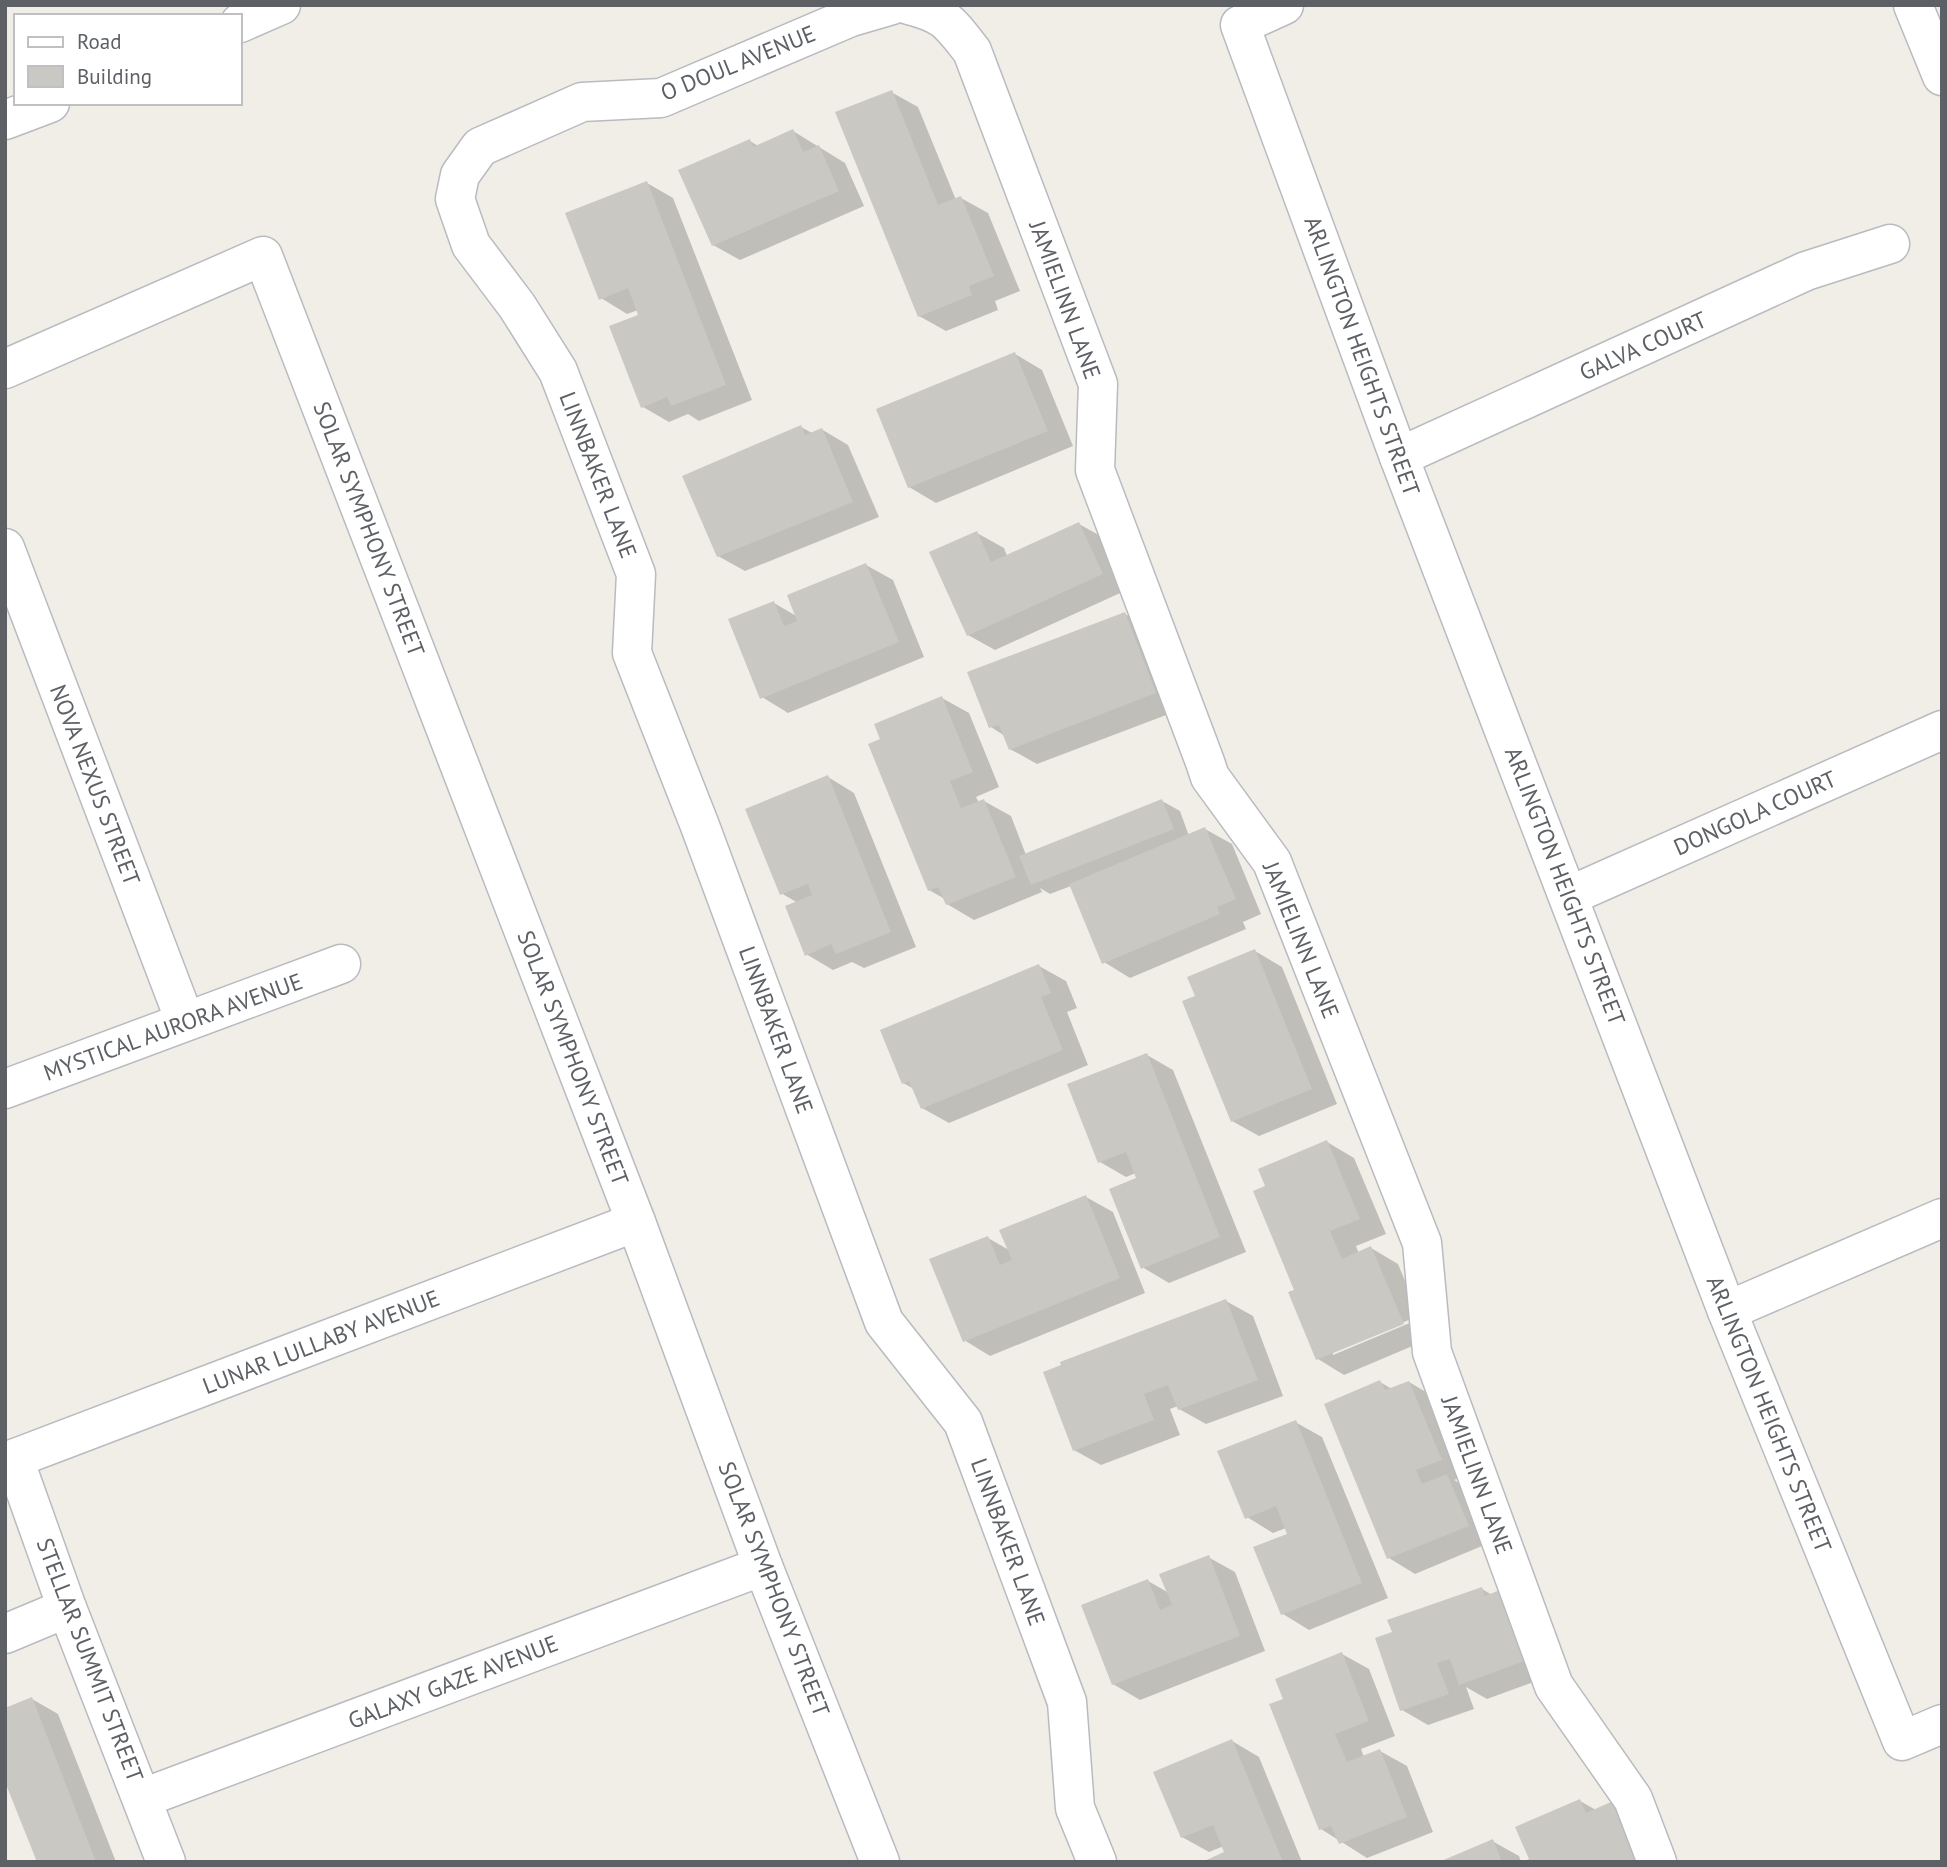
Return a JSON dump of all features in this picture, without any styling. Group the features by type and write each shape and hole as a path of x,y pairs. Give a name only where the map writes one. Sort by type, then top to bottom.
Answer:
{"street":[{"path":"242,22 281,5"},
{"name":"O DOUL AVENUE","path":"455,199 460,175 480,147 582,102 662,98 850,17 892,5"},
{"name":"JAMIELINN LANE","path":"908,5 934,12 949,22 972,51 1098,384 1095,470 1210,777 1272,862 1422,1243 1432,1352 1555,1686 1633,1800 1657,1862"},
{"name":"ARLINGTON HEIGHTS STREET","path":"1284,5 1240,25 1399,457 1727,1311 1902,1741 1942,1724"},
{"path":"1913,5 1942,76"},
{"path":"5,121 45,105"},
{"name":"LINNBAKER LANE","path":"455,199 471,245 517,306 558,371 636,574 632,653 700,826 884,1322 963,1422 1067,1702 1074,1808 1097,1862"},
{"name":"GALVA COURT","path":"1399,457 1806,271 1890,244"},
{"name":"SOLAR SYMPHONY STREET","path":"5,369 263,256 636,1222 763,1566 880,1862"},
{"name":"NOVA NEXUS STREET","path":"5,548 185,1021"},
{"name":"DONGOLA COURT","path":"1569,896 1942,730"},
{"name":"MYSTICAL AURORA AVENUE","path":"5,1090 341,964"},
{"path":"1727,1311 1942,1218"},
{"name":"LUNAR LULLABY AVENUE","path":"10,1460 636,1222"},
{"name":"STELLAR SUMMIT STREET","path":"10,1460 166,1862"},
{"name":"GALAXY GAZE AVENUE","path":"143,1798 763,1566"},
{"path":"5,1634 67,1608"}],"building":[{"path":"892,90 938,205 961,196 994,276 969,286 972,295 918,317 835,112"},
{"path":"793,129 803,152 819,145 839,191 712,246 678,170 750,139 753,147"},
{"path":"647,181 726,385 671,406 667,397 641,408 609,326 638,315 628,288 599,300 565,213"},
{"path":"1015,352 1048,431 908,488 876,409"},
{"path":"801,425 805,435 822,428 853,502 717,557 682,476"},
{"path":"1079,522 1103,574 967,636 929,552 977,531 991,562"},
{"path":"866,563 899,642 760,699 728,619 774,601 784,626 797,621 787,595"},
{"path":"1125,612 1156,693 1009,750 999,725 989,728 967,672"},
{"path":"942,696 973,772 950,781 961,808 984,799 1016,877 946,905 938,887 928,891 868,744 880,739 874,724"},
{"path":"828,775 891,932 836,954 831,944 805,956 785,906 812,895 808,884 780,895 745,809"},
{"path":"1162,799 1174,829 1031,885 1019,856"},
{"path":"1205,827 1236,899 1217,907 1220,914 1102,964 1069,884"},
{"path":"1255,949 1312,1089 1231,1122 1182,1001 1195,996 1187,977"},
{"path":"1039,964 1051,993 1041,997 1063,1050 921,1109 909,1081 902,1084 880,1030"},
{"path":"1147,1053 1220,1237 1141,1269 1109,1189 1136,1178 1126,1152 1098,1163 1067,1084"},
{"path":"1327,1140 1360,1219 1330,1231 1342,1259 1371,1246 1404,1324 1316,1360 1288,1292 1294,1290 1253,1191 1265,1186 1258,1169"},
{"path":"1086,1195 1120,1278 963,1342 929,1259 988,1236 1000,1265 1012,1260 999,1230"},
{"path":"1226,1299 1258,1380 1178,1410 1168,1385 1144,1394 1154,1420 1073,1451 1043,1372 1061,1365 1060,1362"},
{"path":"1380,1380 1385,1390 1409,1381 1442,1460 1416,1470 1422,1484 1447,1474 1469,1526 1387,1559 1324,1404"},
{"path":"1296,1420 1362,1583 1281,1615 1253,1547 1287,1534 1276,1506 1245,1519 1217,1451"},
{"path":"1209,1555 1240,1636 1112,1685 1081,1605 1148,1579 1160,1610 1172,1605 1159,1574"},
{"path":"1482,1587 1485,1596 1505,1588 1530,1659 1459,1685 1450,1659 1437,1663 1449,1694 1400,1711 1375,1638 1392,1632 1387,1620"},
{"path":"1342,1652 1369,1721 1335,1734 1347,1762 1380,1749 1407,1817 1339,1844 1331,1826 1319,1830 1269,1704 1283,1699 1275,1679"},
{"path":"32,1697 96,1862 37,1862 5,1782 5,1708"},
{"path":"1232,1739 1283,1862 1202,1862 1224,1852 1213,1825 1181,1838 1153,1772"},
{"path":"1620,1798 1643,1862 1522,1862 1529,1859 1515,1827 1580,1799 1586,1813"},
{"path":"1493,1839 1502,1862 1439,1862"}]}
